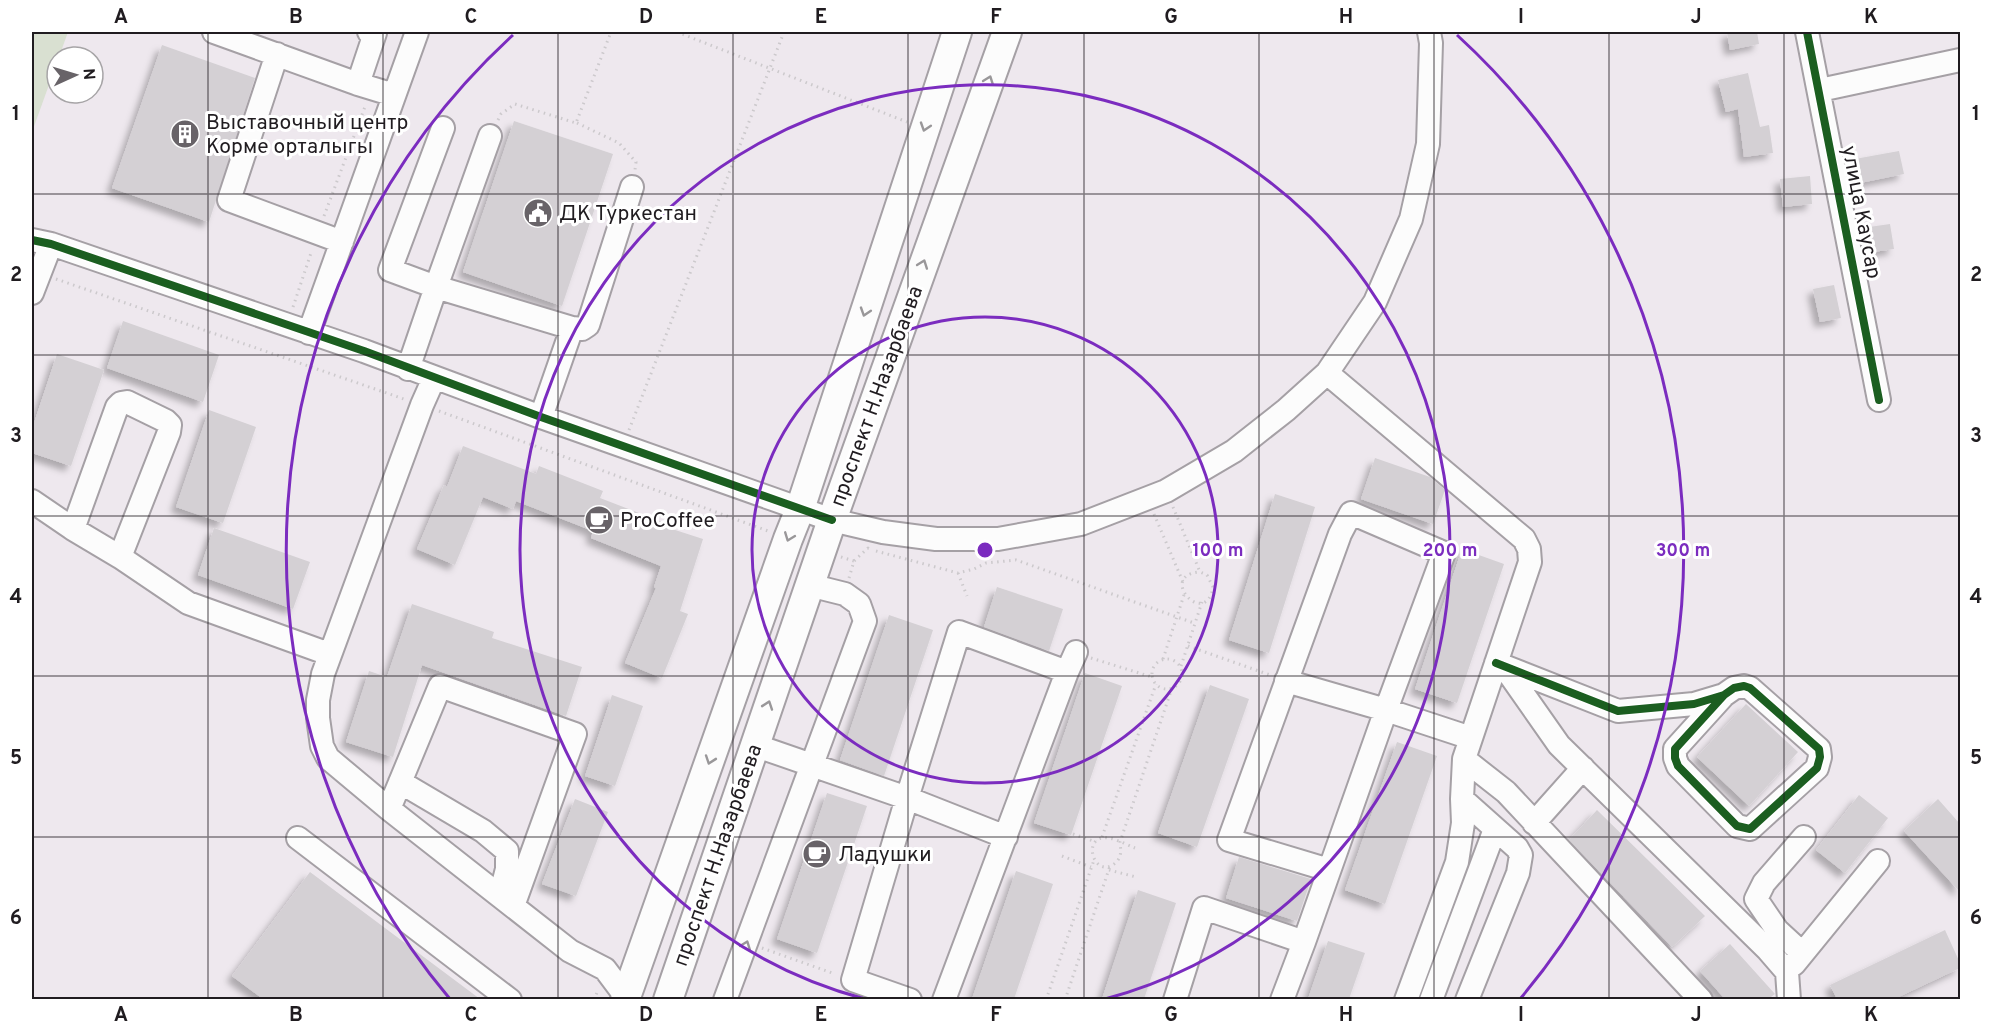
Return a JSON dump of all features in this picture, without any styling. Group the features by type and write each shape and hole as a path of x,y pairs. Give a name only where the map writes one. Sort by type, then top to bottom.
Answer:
{"main road":[{"name":"проспект Н.Назарбаева","path":"626,998 800,509 957,32"},
{"name":"проспект Н.Назарбаева","path":"668,999 809,585 1006,32"}],"street":[{"path":"214,32 394,95"},
{"path":"365,86 375,33 369,32"},
{"path":"309,333 417,32"},
{"path":"32,293 41,242 364,351 408,369 832,520 883,532 936,539 998,539 1081,524 1156,495 1234,451 1287,410 1327,373 1375,302 1411,219 1428,144 1429,32"},
{"name":"улица Каусар","path":"1807,32 1880,400"},
{"path":"277,54 229,200 342,242"},
{"path":"1820,90 1960,60"},
{"path":"443,128 390,270 436,287 572,328 582,329 588,325 632,187"},
{"path":"408,369 490,135"},
{"path":"541,417 572,328"},
{"path":"1327,373 1524,539 1529,549 1530,562 1501,666 1468,748 1462,799 1463,823 1457,862 1406,999"},
{"path":"434,378 329,654 318,700 322,746 328,758 389,809 570,951 605,969 626,998"},
{"path":"73,529 117,408 121,403 127,402 166,421 170,426 169,432 120,557"},
{"path":"32,501 188,603 329,654"},
{"path":"1282,999 1304,942 1444,553 1351,513 1340,534 1229,840 1329,870"},
{"path":"725,999 865,621 859,604 845,594 809,585"},
{"path":"910,999 854,981 907,798 959,633 1071,662 944,999"},
{"path":"1501,666 1618,711 1694,704 1724,695 1734,688 1744,686 1750,688 1819,748 1820,758 1817,768 1750,829 1745,830 1737,826 1678,766 1675,758 1675,749 1724,695"},
{"path":"1501,666 1559,745 1768,950 1787,972 1789,999"},
{"path":"1286,681 1386,710 1468,748 1534,823 1701,999"},
{"path":"389,809 441,686 575,734 507,901"},
{"path":"754,745 907,798 1006,837"},
{"path":"1534,823 1583,768"},
{"path":"400,782 483,831 507,851 507,901"},
{"path":"1462,799 1517,848 1521,855 1514,884 1467,999"},
{"path":"1431,999 1495,829"},
{"path":"1802,953 1777,930 1756,899 1764,883 1804,837"},
{"path":"298,838 510,999"},
{"path":"1787,972 1878,861"},
{"path":"1175,999 1204,908 1304,942"}],"path":[{"path":"576,123 611,32"},
{"path":"676,32 925,129"},
{"path":"622,446 784,32"},
{"path":"286,326 365,86"},
{"path":"490,135 501,114 515,104 576,123 619,143 636,162 632,187"},
{"path":"1156,495 1200,572"},
{"path":"1156,495 1183,582 1184,595 1163,660"},
{"path":"845,594 854,561 867,548 958,573 986,563 1016,560 1194,623"},
{"path":"1183,582 1193,573 1200,572 1207,575 1213,586 1208,599 1202,602 1195,603 1184,595"},
{"path":"958,573 968,596"},
{"path":"1181,667 1202,602"},
{"path":"1188,646 1286,681"},
{"path":"1175,660 1181,667 1183,675 1179,683 1172,688 1164,689 1156,684 1152,677 1153,668 1158,661 1175,660"},
{"path":"1071,662 1152,677"},
{"path":"1136,877 1101,866 1094,860 1091,851 1102,837 1156,684"},
{"path":"1065,999 1110,868 1118,861 1121,852 1120,842 1172,688"},
{"path":"1073,834 1096,842"},
{"path":"1102,837 1111,838 1135,848"},
{"path":"1062,856 1091,867"},
{"path":"1046,999 1094,860"},
{"path":"747,943 854,981"}],"green space":[{"path":"32,32 68,32 63,45 45,45 45,96 32,132"}],"building":[{"path":"1727,32 1757,32 1759,44 1730,50"},
{"name":"Выставочный центр Корме орталыгы","path":"162,45 255,78 209,222 112,188"},
{"path":"1748,73 1760,127 1769,125 1773,153 1744,157 1738,109 1726,112 1718,80"},
{"name":"ДК Туркестан","path":"514,121 613,154 562,306 463,272"},
{"path":"1899,151 1904,174 1860,183 1855,159"},
{"path":"1810,176 1812,204 1783,207 1780,179"},
{"path":"1890,224 1894,249 1873,252 1869,227"},
{"path":"1834,285 1841,318 1820,322 1813,289"},
{"path":"123,321 219,355 203,402 107,368"},
{"path":"57,354 104,370 71,466 32,453 32,429"},
{"path":"209,410 256,427 223,523 176,507"},
{"path":"463,446 536,474 539,466 603,491 600,498 670,525 669,528 703,539 680,611 688,614 662,678 625,663 656,588 654,587 661,566 591,538 593,531 516,501 513,509 483,497 455,565 417,549 444,485 447,487"},
{"path":"1375,458 1430,477 1445,490 1433,524 1361,499"},
{"path":"1275,494 1315,507 1269,653 1229,640"},
{"path":"214,528 310,562 293,609 198,575"},
{"path":"1462,549 1504,564 1457,703 1415,689"},
{"path":"997,587 1063,609 1049,651 984,627"},
{"path":"412,604 494,632 492,638 582,667 566,716 422,665 393,757 346,742 369,671 387,677"},
{"path":"889,615 933,630 884,776 840,760"},
{"path":"1085,673 1122,686 1071,835 1034,823"},
{"path":"1210,685 1249,699 1197,847 1158,833"},
{"path":"612,695 643,706 615,786 585,776"},
{"path":"1746,704 1798,752 1749,806 1697,757"},
{"path":"1397,742 1437,756 1385,904 1345,890"},
{"path":"827,793 867,806 817,953 777,939"},
{"path":"1859,795 1888,818 1845,873 1816,850"},
{"path":"575,799 608,812 576,896 542,884"},
{"path":"1938,799 1960,824 1960,892 1904,831"},
{"path":"1597,810 1705,916 1672,947 1569,840"},
{"path":"1239,857 1311,879 1297,921 1226,898"},
{"path":"1016,871 1053,884 1014,999 972,999"},
{"path":"310,872 480,999 263,999 232,976"},
{"path":"1138,890 1176,903 1144,999 1102,999"},
{"path":"1945,930 1960,963 1960,968 1894,999 1837,999 1830,985"},
{"path":"1328,941 1365,953 1349,999 1308,999"},
{"path":"1730,944 1775,994 1768,999 1725,999 1700,971"}],"cycle path":[{"path":"1807,32 1879,400"},
{"path":"32,240 51,244 364,351 541,417 832,520"},
{"path":"1496,663 1618,711 1694,704 1724,695 1734,688 1744,686 1750,688 1819,749 1820,757 1817,768 1750,829 1737,826 1678,766 1675,758 1675,749 1724,695"}],"place":[{"name":"Выставочный центр Корме орталыгы","path":"185,134"},
{"name":"ДК Туркестан","path":"538,213"},
{"name":"ProCoffee","path":"599,520"},
{"name":"Ладушки","path":"817,854"}]}
